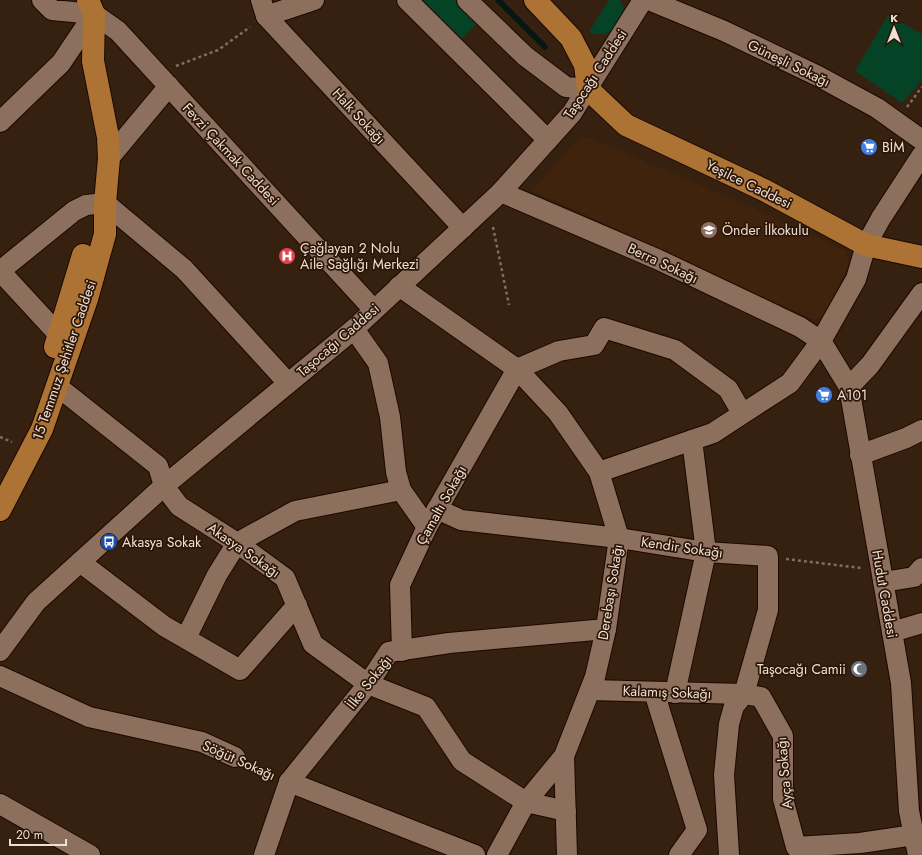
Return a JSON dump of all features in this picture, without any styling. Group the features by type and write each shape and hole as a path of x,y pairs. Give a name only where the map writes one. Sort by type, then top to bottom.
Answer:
{"main road":[{"path":"535,0 571,38 585,65 588,89"},
{"name":"15 Temmuz Şehitler Caddesi","path":"0,510 42,430 87,299 105,234 105,203 109,158 108,137 93,62 91,7"},
{"name":"Yeşilce Caddesi","path":"588,89 626,125 764,190 866,245 922,257"},
{"name":"15 Temmuz Şehitler Caddesi","path":"0,479 9,441 32,416 76,280 90,228 105,203"}],"street":[{"path":"42,0 52,10 91,7"},
{"path":"263,8 314,0"},
{"path":"407,0 548,140"},
{"path":"467,0 525,56 566,87 588,89"},
{"name":"Taşocağı Caddesi","path":"0,651 36,602 164,486 354,329 495,198 572,113 643,0"},
{"name":"Güneşli Sokağı","path":"649,0 724,31 818,76 876,108 922,140"},
{"path":"0,122 61,63 91,7"},
{"name":"Fevzi Çakmak Caddesi","path":"91,7 118,31 374,310"},
{"name":"Halk Sokağı","path":"263,8 464,228"},
{"path":"109,158 163,80"},
{"path":"600,472 713,433 790,383 821,341 856,278 866,245 881,218 922,155"},
{"name":"Berra Sokağı","path":"495,198 659,260 800,327 821,341"},
{"path":"59,335 0,271 74,211 86,205 105,203 184,269 288,383"},
{"name":"Derebaşı Sokağı","path":"399,286 517,369 558,413 600,472 619,538 606,629 595,677 590,690 564,756 526,802 497,855"},
{"path":"849,387 870,365 922,293"},
{"path":"517,369 559,351 594,345 604,328 675,350 728,389 742,413"},
{"path":"354,329 378,363 390,417 396,472 401,490 427,527"},
{"name":"Hudut Caddesi","path":"821,341 849,387 901,684 909,811 918,855"},
{"name":"Çamaltı Sokağı","path":"402,651 400,585 427,527 517,369"},
{"path":"57,386 158,466 164,486"},
{"path":"860,455 906,438 922,430"},
{"path":"675,693 706,552 692,440"},
{"name":"Akasya Sokağı","path":"164,486 179,506 237,542 284,578 313,644 368,684 426,707 462,760 526,802"},
{"path":"186,638 218,575 237,542 295,511 401,490"},
{"name":"Kendir Sokağı","path":"437,509 461,520 619,538 706,552 768,556"},
{"path":"729,855 724,775 729,724 734,706 744,694 768,610 768,556"},
{"path":"80,562 164,626 240,670 297,606"},
{"path":"882,576 914,577 922,568"},
{"path":"892,632 922,623"},
{"name":"İlke Sokağı","path":"264,855 289,782 368,684 389,652 449,643 606,629"},
{"name":"Söğüt Sokağı","path":"0,676 89,717 202,742 234,757"},
{"name":"Kalamış Sokağı","path":"590,690 744,694"},
{"path":"654,692 697,830 679,855"},
{"name":"Ayça Sokağı","path":"744,694 761,697 783,736 783,799 796,847 860,843 914,835"},
{"path":"564,756 568,855"},
{"name":"Söğüt Sokağı","path":"289,782 476,855"},
{"path":"526,802 566,811"},
{"path":"0,804 90,855"}],"path":[{"path":"163,80 218,50 263,8"},
{"path":"896,122 922,87"},
{"path":"495,198 509,304"},
{"path":"768,556 882,576"},
{"name":"Söğüt Sokağı","path":"234,757 289,782"}],"shaded area":[{"name":"Önder İlkokulu","path":"579,138 590,138 756,209 845,251 850,262 825,315 814,320 532,190"}],"green space":[{"path":"418,0 454,0 478,22 459,42"},
{"path":"609,0 620,0 623,8 621,22 611,31 604,34 589,32"},
{"path":"888,15 922,34 922,80 902,103 855,71"}],"waterway":[{"path":"498,0 545,47"}],"place":[{"name":"BİM","path":"869,147"},
{"name":"Önder İlkokulu","path":"709,230"},
{"name":"Çağlayan 2 Nolu Aile Sağlığı Merkezi","path":"287,256"},
{"name":"A101","path":"824,395"},
{"name":"Akasya Sokak","path":"109,542"},
{"name":"Taşocağı Camii","path":"859,669"}]}
